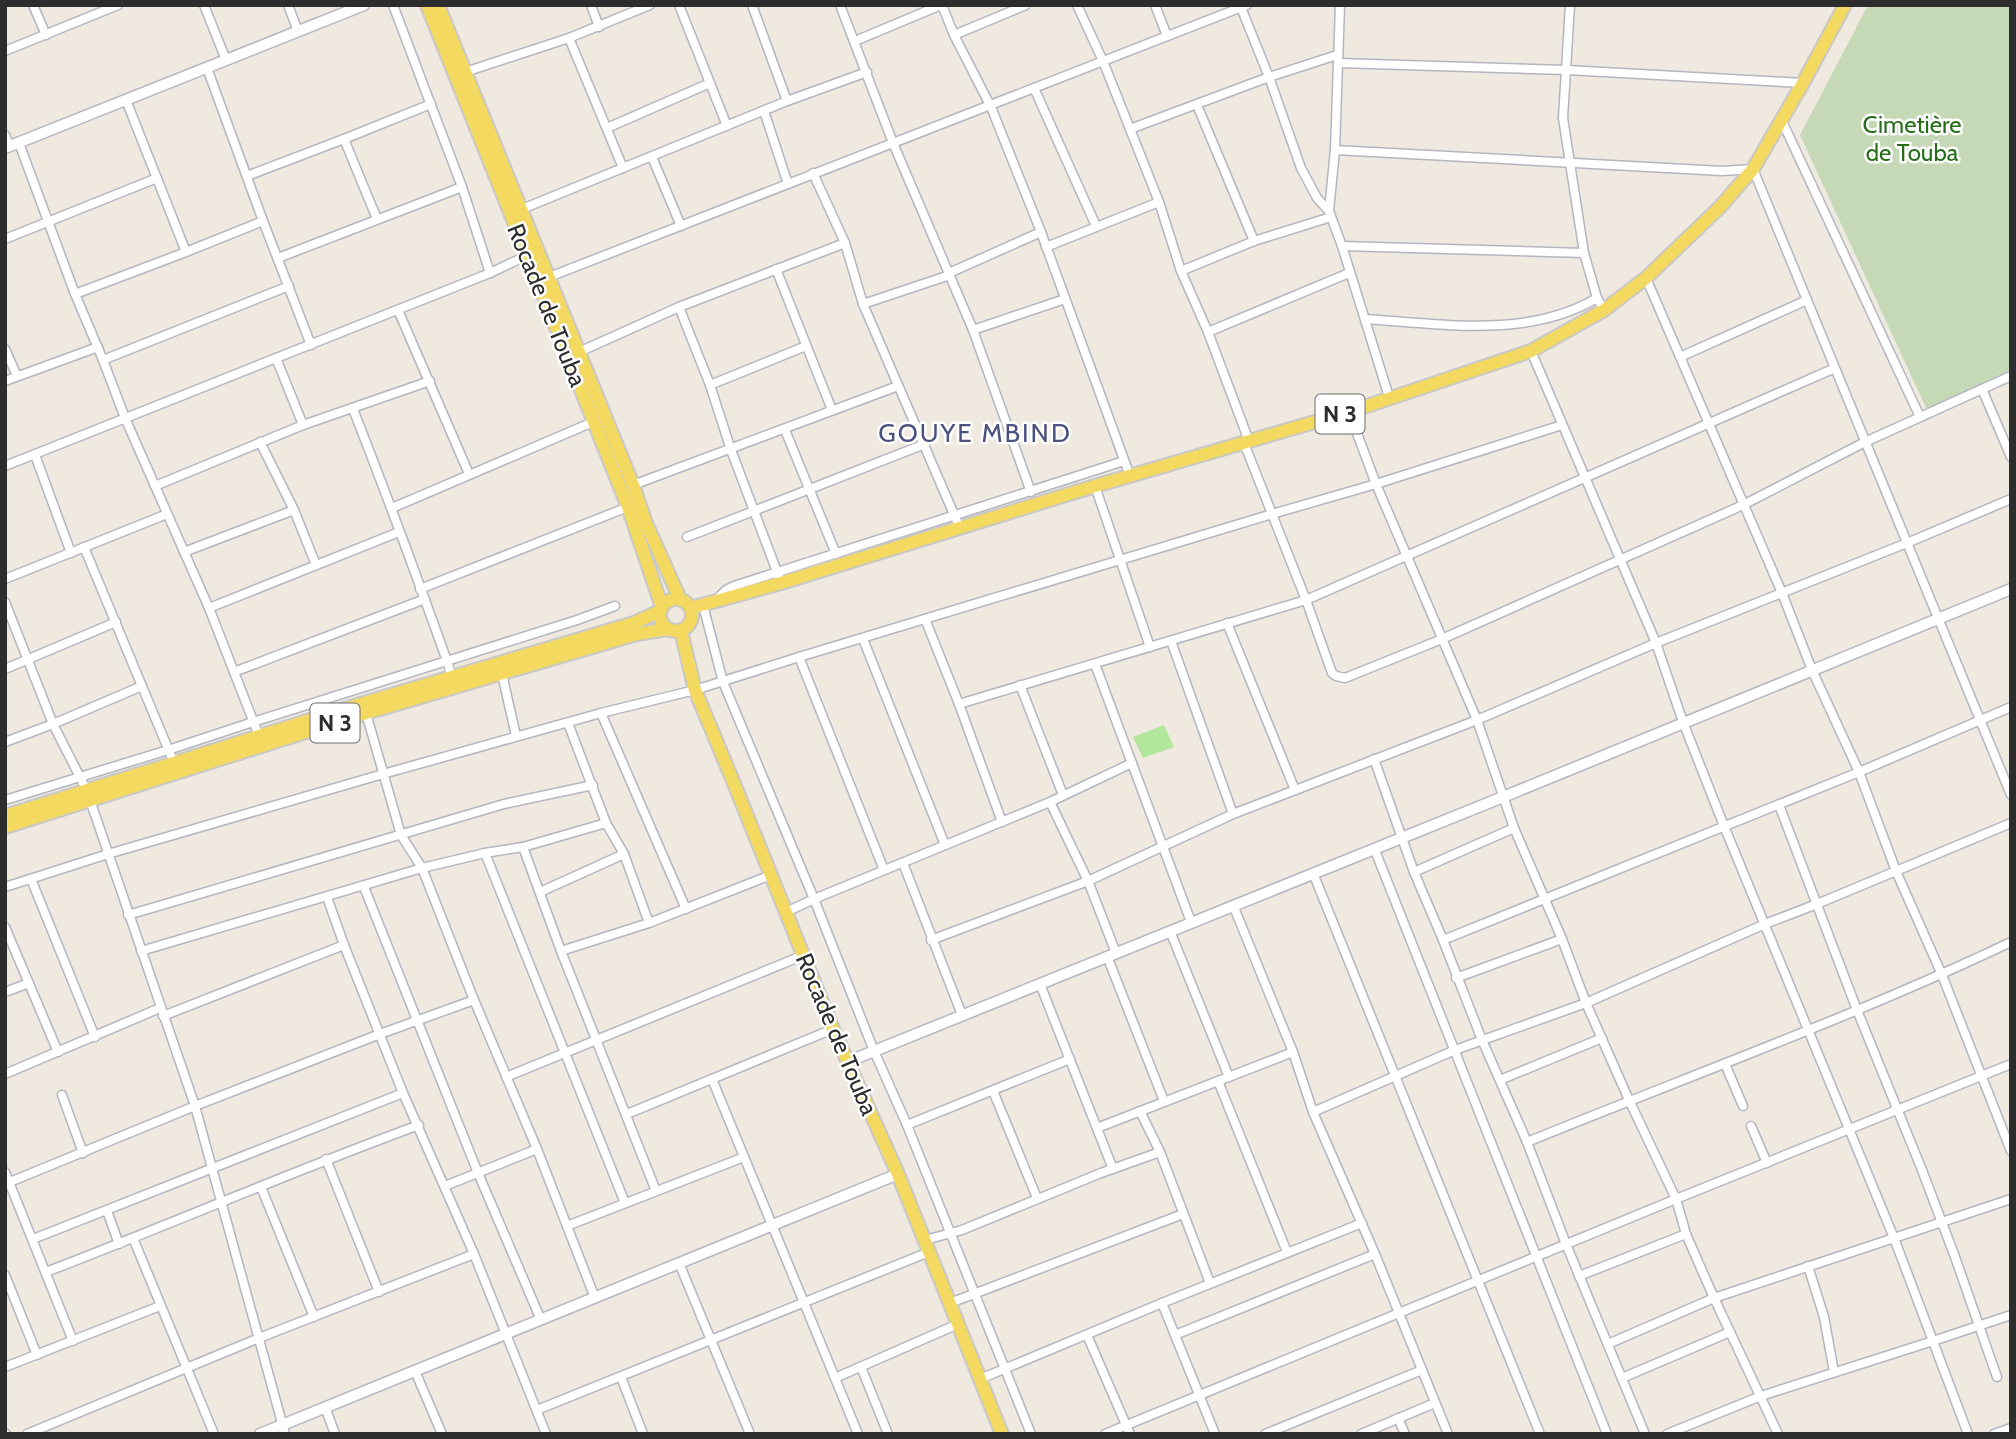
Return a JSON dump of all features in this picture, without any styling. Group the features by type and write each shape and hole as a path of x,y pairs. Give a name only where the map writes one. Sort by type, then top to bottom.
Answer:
{"main road":[{"name":"Rocade de Touba","path":"427,5 522,209 593,422 628,508 661,609"},
{"name":"Rocade de Touba","path":"438,5 460,74 528,255 544,279 579,352 646,523 680,599"},
{"name":"N 3","path":"697,606 957,522 1095,486 1349,412 1531,351 1601,304 1647,278 1720,207 1753,169 1845,5"},
{"path":"680,599 697,606 691,622 675,630 662,621 661,609 667,600 680,599"},
{"name":"N 3","path":"5,827 174,763 634,623 661,609"},
{"name":"Rocade de Touba","path":"675,630 695,690 846,1062 898,1174 1002,1434"},
{"name":"N 3","path":"5,816 89,796 637,634 675,630"}],"street":[{"path":"33,5 46,35"},
{"path":"5,51 118,5"},
{"path":"204,5 226,60"},
{"path":"288,5 298,32"},
{"path":"11,146 364,5"},
{"path":"393,5 462,187 490,274"},
{"path":"591,5 599,27"},
{"path":"460,74 569,38 650,5"},
{"path":"679,5 727,126"},
{"path":"752,5 787,101"},
{"path":"840,5 893,143 973,330 1031,492"},
{"path":"855,41 941,5 991,107 1041,232 1130,476"},
{"path":"954,35 1026,5"},
{"path":"1077,5 1103,61 1159,202 1181,271 1208,332 1332,673 1339,678 1345,678 1442,639 1743,505 1865,442 2011,376"},
{"path":"1155,5 1167,36"},
{"path":"1330,214 1340,5"},
{"path":"1365,319 1493,326 1519,323 1601,304 1584,253 1563,118 1570,5"},
{"path":"544,279 813,173 991,107 1243,6 1301,168 1317,198 1330,214 1342,246 1389,397"},
{"path":"569,38 623,168"},
{"path":"1130,129 1269,77 1337,59 1803,83"},
{"path":"207,68 311,345"},
{"path":"522,209 787,101 867,72"},
{"path":"607,128 710,83"},
{"path":"1034,88 1096,226"},
{"path":"126,100 186,252"},
{"path":"247,176 430,104"},
{"path":"1197,105 1254,242"},
{"path":"764,111 788,184"},
{"path":"1782,121 1920,417"},
{"path":"5,135 48,223 125,418 209,608 259,737"},
{"path":"344,139 377,219"},
{"path":"1335,150 1722,171 1753,169 2011,795"},
{"path":"652,157 681,226"},
{"path":"813,173 845,243 863,304 957,522"},
{"path":"5,239 157,178"},
{"path":"278,258 462,187"},
{"path":"1046,247 1159,202"},
{"path":"1181,271 1330,214"},
{"path":"75,295 263,221"},
{"path":"863,304 950,274 1041,232"},
{"path":"579,352 679,307 845,243"},
{"path":"1342,246 1584,253"},
{"path":"5,466 490,274 528,255"},
{"path":"776,269 832,410"},
{"path":"1208,332 1349,273"},
{"path":"1647,278 1782,593 1812,670 1859,772 1896,871 1942,975 2011,1151"},
{"path":"103,360 289,286"},
{"path":"973,330 1065,299"},
{"path":"1680,357 1807,300"},
{"path":"679,307 779,578 836,554 957,522 1031,492 1124,461"},
{"path":"398,310 469,474"},
{"path":"710,385 806,346"},
{"path":"5,381 98,347"},
{"path":"5,349 17,376"},
{"path":"1531,351 1656,643 1724,827 1894,1237 1968,1434"},
{"path":"276,358 303,425"},
{"path":"959,704 1306,600 1835,368"},
{"path":"155,485 303,425 430,382"},
{"path":"633,485 898,386"},
{"path":"1982,389 2011,457"},
{"path":"354,409 452,678"},
{"path":"1349,412 1376,484 1477,720 1514,828 1562,939 1586,1003 1676,1199 1686,1234 1714,1298 1777,1431 1764,1434"},
{"path":"392,508 593,422"},
{"path":"5,887 108,854 516,736 723,682 1562,425"},
{"path":"785,430 836,554"},
{"path":"260,442 294,510 316,565"},
{"path":"687,537 925,444"},
{"path":"35,455 71,553"},
{"path":"1095,486 1150,647"},
{"path":"931,940 1088,881 1233,814 1477,720 1656,643 2011,499"},
{"path":"420,589 628,508"},
{"path":"184,552 294,510"},
{"path":"5,579 167,514"},
{"path":"209,608 399,533"},
{"path":"84,547 174,763"},
{"path":"846,1062 2011,589"},
{"path":"233,672 425,599"},
{"path":"5,602 53,724 89,796 195,1106 283,1429"},
{"path":"5,800 615,606"},
{"path":"697,606 723,682 907,1125 1031,1434"},
{"path":"925,619 1002,822"},
{"path":"5,669 116,622"},
{"path":"1227,623 1295,790"},
{"path":"863,639 945,845"},
{"path":"1171,641 1233,814"},
{"path":"799,657 884,870"},
{"path":"1095,664 1191,922"},
{"path":"502,674 516,736"},
{"path":"1020,685 1063,795"},
{"path":"5,742 142,686"},
{"path":"1443,940 1779,805 2011,707"},
{"path":"366,713 401,835 422,868 595,1298"},
{"path":"601,713 686,909"},
{"path":"568,723 606,823 624,853 649,923"},
{"path":"1374,759 1414,872 1645,1434"},
{"path":"786,912 1050,802 1132,763"},
{"path":"128,915 504,804 593,785"},
{"path":"1050,802 1088,881 1164,1101"},
{"path":"1779,805 1942,1222 1997,1377"},
{"path":"141,951 422,868 523,847 606,823"},
{"path":"1313,1112 1455,1050 1586,1003 1765,924 2011,823"},
{"path":"1414,872 1514,828"},
{"path":"523,847 656,1191"},
{"path":"1374,848 1607,1434"},
{"path":"485,853 625,1203"},
{"path":"540,892 624,853"},
{"path":"902,863 962,1015"},
{"path":"1313,873 1540,1434"},
{"path":"561,951 649,923 771,875"},
{"path":"31,879 95,1037"},
{"path":"364,887 478,1173 541,1320"},
{"path":"327,897 403,1093 474,1254 547,1434"},
{"path":"1233,905 1293,1052 1313,1112 1375,1254 1448,1434"},
{"path":"5,927 58,1052"},
{"path":"1170,931 1229,1077"},
{"path":"1457,978 1562,939"},
{"path":"1527,1142 1942,975 2011,942"},
{"path":"5,1074 95,1037 344,945"},
{"path":"506,1077 804,956"},
{"path":"5,992 29,983"},
{"path":"1040,984 1113,1169"},
{"path":"7,1184 195,1106 474,1000"},
{"path":"627,1114 833,1029"},
{"path":"1500,1080 1602,1038"},
{"path":"1097,1128 1293,1052"},
{"path":"907,1125 1070,1059"},
{"path":"1725,1064 1743,1106"},
{"path":"1105,1434 1398,1312 2011,1064"},
{"path":"712,1079 858,1434"},
{"path":"1218,1081 1287,1252"},
{"path":"993,1091 1037,1198"},
{"path":"33,1239 403,1093"},
{"path":"62,1095 83,1153"},
{"path":"1140,1111 1160,1152 1210,1283"},
{"path":"46,1272 326,1159 418,1125"},
{"path":"1751,1126 1767,1163"},
{"path":"445,1186 537,1149"},
{"path":"537,1410 803,1302 1037,1198 1160,1152"},
{"path":"567,1226 744,1157"},
{"path":"326,1159 379,1292"},
{"path":"5,1172 7,1184 33,1239 73,1341"},
{"path":"260,1434 283,1429 325,1407 898,1174"},
{"path":"261,1187 314,1317"},
{"path":"1608,1344 1714,1298 2011,1199"},
{"path":"107,1211 119,1244"},
{"path":"950,1303 1183,1214"},
{"path":"980,1379 1362,1223"},
{"path":"1579,1276 1686,1234"},
{"path":"133,1238 214,1434"},
{"path":"27,1434 474,1254"},
{"path":"1175,1335 1375,1254"},
{"path":"679,1263 750,1434"},
{"path":"1808,1266 1824,1317 1834,1372"},
{"path":"5,1275 37,1355"},
{"path":"1162,1303 1215,1434"},
{"path":"5,1367 160,1306"},
{"path":"1667,1434 1761,1396 2011,1315"},
{"path":"835,1378 958,1324"},
{"path":"1622,1378 1730,1332"},
{"path":"1087,1335 1130,1434"},
{"path":"861,1367 888,1434"},
{"path":"1265,1434 1422,1370"},
{"path":"415,1371 442,1434"},
{"path":"621,1377 643,1434"},
{"path":"1361,1434 1435,1403"},
{"path":"325,1407 335,1434"},
{"path":"1398,1418 1405,1434"},
{"path":"1994,1434 2011,1428"}],"green space":[{"name":"Cimetière de Touba","path":"1868,5 2011,5 2011,374 1927,410 1800,135"},
{"path":"1164,725 1174,747 1143,758 1133,737"}],"district":[{"name":"GOUYE MBIND","path":"975,433"}]}
